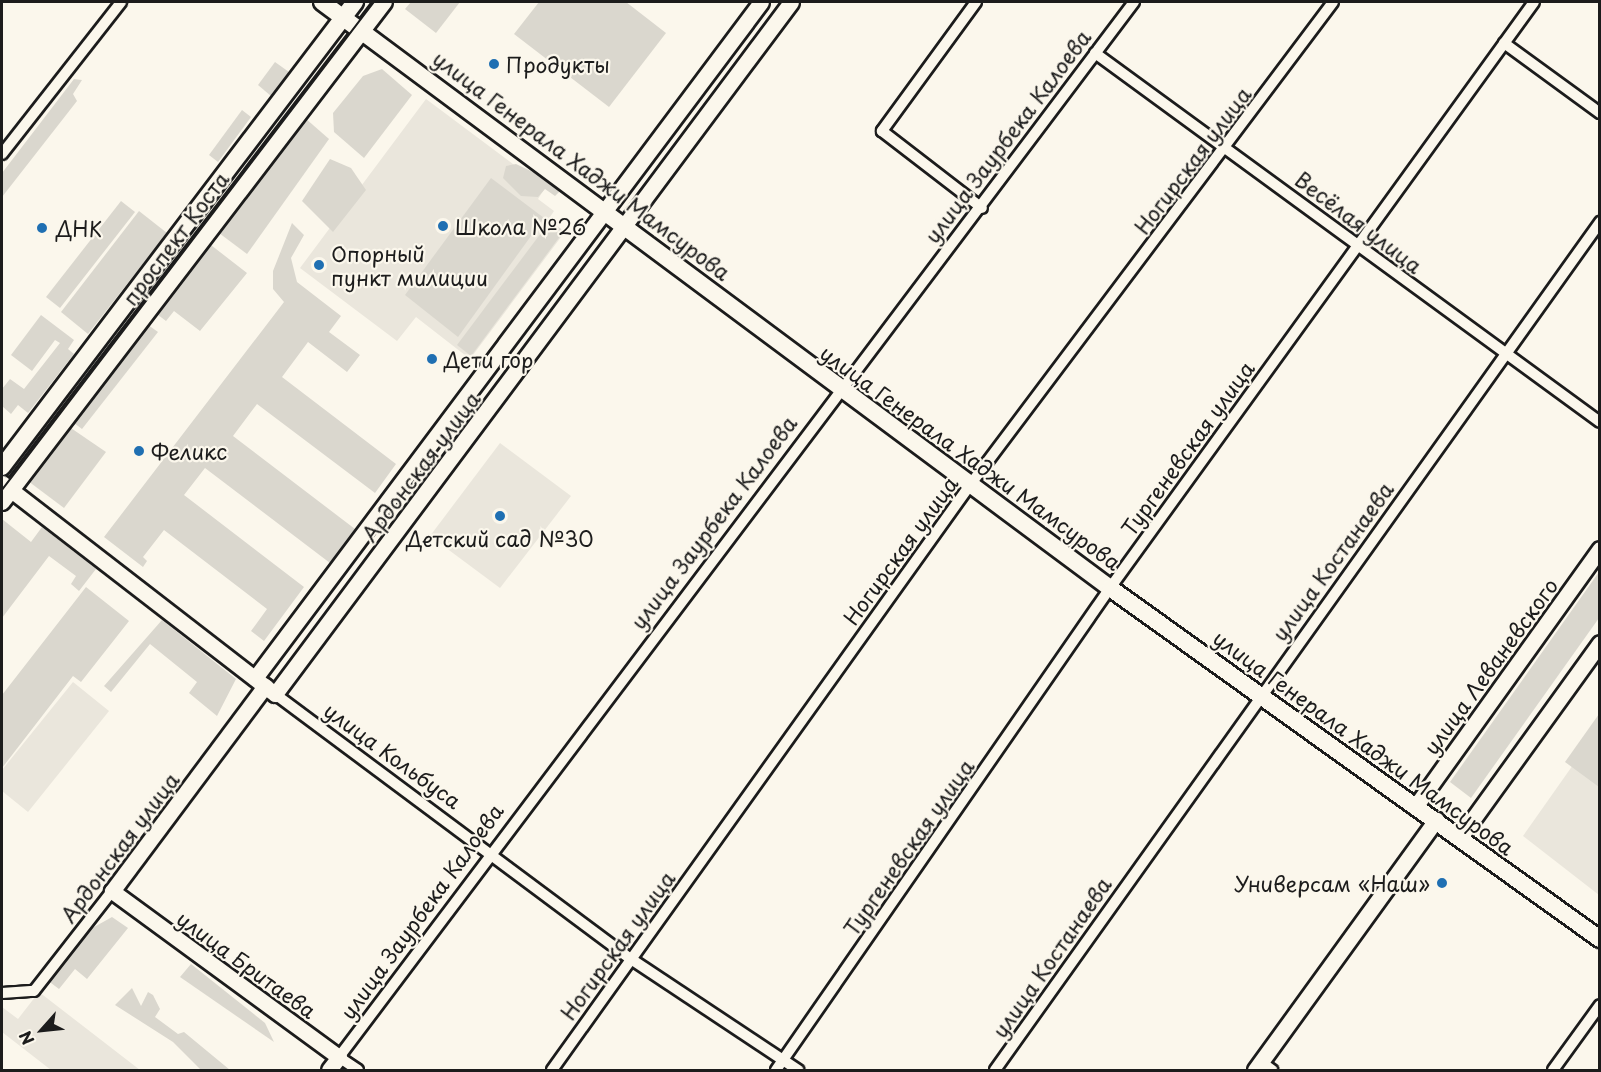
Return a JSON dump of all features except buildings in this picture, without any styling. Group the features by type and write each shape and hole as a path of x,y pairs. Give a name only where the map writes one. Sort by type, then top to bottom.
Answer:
{"main road":[{"name":"улица Генерала Хаджи Мамсурова","path":"322,2 363,30 840,389 1110,588 1460,837 1599,939"},
{"name":"проспект Коста","path":"2,467 355,2"},
{"name":"проспект Коста","path":"5,491 384,2"}],"street":[{"path":"2,154 121,2"},
{"name":"Ардонская улица","path":"2,993 22,996 46,979 265,686 760,2"},
{"name":"Ардонская улица","path":"265,686 626,226 791,2"},
{"path":"976,2 882,131 982,208"},
{"name":"улица Заурбека Калоева","path":"329,1071 489,852 840,389 982,208 1134,2"},
{"name":"Ногирская улица","path":"552,1071 970,485 1227,148 1333,2"},
{"name":"Тургеневская улица","path":"776,1071 1110,588 1534,2"},
{"path":"1504,43 1599,113"},
{"name":"Весёлая улица","path":"1095,53 1599,422"},
{"name":"улица Костанаева","path":"995,1071 1259,695 1599,222"},
{"name":"улица Кольбуса","path":"5,491 632,960 798,1071"},
{"name":"улица Леваневского","path":"1415,807 1599,549"},
{"path":"1460,837 1599,643"},
{"path":"1262,1068 1436,820"},
{"name":"улица Бритаева","path":"112,891 358,1071"},
{"path":"1553,1071 1599,1005"}],"shaded area":[{"path":"411,2 460,2 436,33 405,9"},
{"path":"539,2 626,2 666,33 609,107 514,34"},
{"path":"275,62 289,72 271,96 258,85"},
{"path":"382,69 412,95 364,158 334,132 333,113 363,76"},
{"path":"74,79 82,80 73,94 77,101 2,197 2,173"},
{"name":"Школа №26","path":"426,99 545,188 538,199 554,211 548,220 564,233 470,359 416,317 397,341 300,268"},
{"path":"242,110 251,117 218,162 209,155"},
{"path":"305,118 329,139 247,254 215,230"},
{"path":"330,159 351,168 366,190 333,232 302,201"},
{"path":"516,164 537,174 560,191 555,196 545,189 538,197 521,196 503,178 506,166"},
{"path":"491,178 544,218 458,337 405,295"},
{"path":"121,201 135,212 60,308 46,297"},
{"path":"139,211 167,233 88,334 61,312"},
{"path":"550,221 564,231 471,356 457,345"},
{"path":"292,223 304,235 291,258 297,282 341,316 329,332 360,355 347,372 308,342 282,377 396,464 375,493 257,404 233,436 355,529 330,563 205,468 184,495 304,587 264,641 251,631 267,609 164,530 143,557 147,561 143,567 104,537 284,302 273,289 273,271"},
{"path":"207,242 247,273 200,331 174,311 166,321 153,311"},
{"path":"41,315 74,340 68,349 74,354 28,413 18,405 11,414 2,406 2,389 10,379 24,389 60,343 55,340 32,371 11,355"},
{"path":"144,322 158,332 82,429 70,420"},
{"path":"65,424 106,452 64,508 24,478"},
{"name":"Детский сад №30","path":"500,443 571,496 500,588 430,536"},
{"path":"2,519 31,542 42,527 96,569 79,591 71,584 76,576 49,556 2,618"},
{"path":"1599,572 1599,618 1471,798 1450,782"},
{"path":"86,587 129,621 81,682 73,676 2,768 2,695"},
{"path":"162,620 236,679 217,716 189,693 197,682 150,644 111,692 104,686"},
{"path":"73,682 109,711 28,812 2,791 2,770"},
{"path":"1599,714 1599,787 1565,762"},
{"path":"1599,728 1599,895 1523,836"},
{"path":"112,917 128,928 87,979 75,969 59,989 47,980 87,931"},
{"path":"191,964 265,1023 274,1042 180,977"},
{"path":"132,988 141,1006 148,992 153,995 160,1009 155,1017 178,1034 184,1032 230,1070 201,1070 173,1042 115,1005"},
{"path":"39,992 140,1070 51,1070 2,1032 2,1007 18,1019"}],"tram line":[{"path":"2,490 374,2"}],"place":[{"name":"Продукты","path":"494,64"},
{"name":"Школа №26","path":"443,226"},
{"name":"ДНК","path":"42,228"},
{"name":"Опорный пункт милиции","path":"319,265"},
{"name":"Дети гор","path":"432,359"},
{"name":"Феликс","path":"139,451"},
{"name":"Детский сад №30","path":"500,516"},
{"name":"Универсам «Наш»","path":"1442,883"}]}
